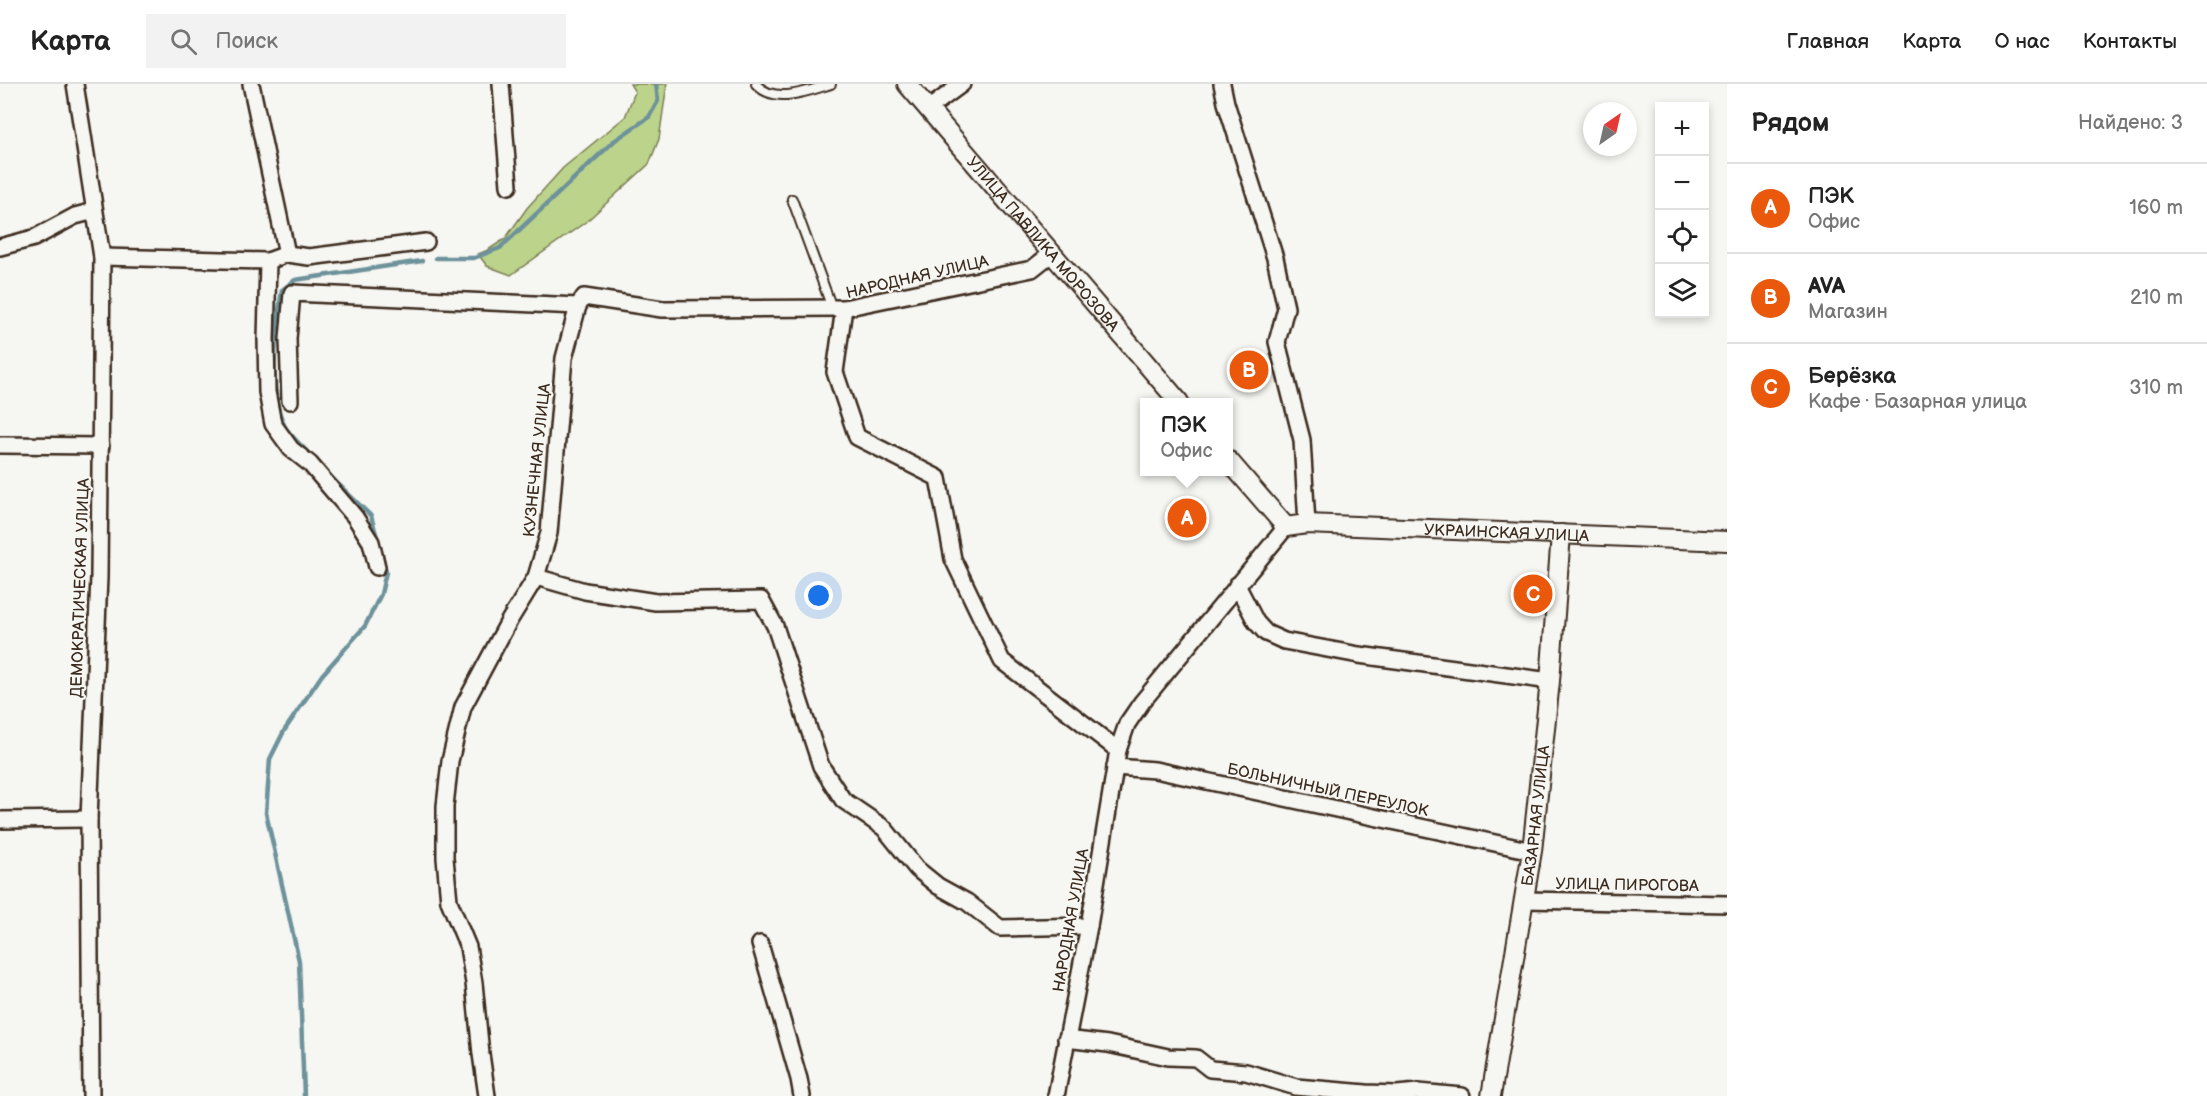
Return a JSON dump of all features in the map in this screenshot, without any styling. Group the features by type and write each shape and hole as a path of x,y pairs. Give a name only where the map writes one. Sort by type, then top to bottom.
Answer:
{"street":[{"name":"ДЕМОКРАТИЧЕСКАЯ УЛИЦА","path":"75,84 102,257 99,577 90,819 91,1096"},
{"path":"251,84 287,254"},
{"path":"501,84 509,186"},
{"name":"УЛИЦА ПАВЛИКА МОРОЗОВА","path":"906,84 1176,398"},
{"path":"928,109 962,84"},
{"path":"1222,84 1275,258 1286,308 1277,342 1302,440 1307,524"},
{"path":"0,247 34,238 75,216 94,211"},
{"path":"102,257 268,261 287,254 309,257 426,242"},
{"name":"НАРОДНАЯ УЛИЦА","path":"1051,254 1032,269 838,308 836,372 857,437 938,478 953,559 1002,661 1118,750"},
{"path":"268,261 266,361 267,392 273,424 291,449 310,464 354,517 371,542 377,567"},
{"path":"290,401 288,339 292,293 578,306 585,297 662,309 838,308"},
{"name":"КУЗНЕЧНАЯ УЛИЦА","path":"487,1096 468,947 449,901 445,858 445,806 450,761 463,707 509,621 536,578 549,533 564,358 578,306"},
{"path":"0,445 101,446"},
{"path":"1233,466 1286,527"},
{"name":"УКРАИНСКАЯ УЛИЦА","path":"1286,527 1307,524 1727,541"},
{"name":"НАРОДНАЯ УЛИЦА","path":"1056,1096 1089,926 1118,750 1127,724 1142,702 1286,527"},
{"name":"БАЗАРНАЯ УЛИЦА","path":"1491,1096 1532,851 1550,681 1561,534"},
{"path":"536,578 585,591 656,602 761,600 775,626 820,766 843,800 884,828 917,869 938,886 967,902 1000,928 1089,926"},
{"path":"1237,585 1256,622 1266,633 1284,641 1359,655 1550,681"},
{"name":"БОЛЬНИЧНЫЙ ПЕРЕУЛОК","path":"1115,767 1155,770 1532,851"},
{"path":"0,820 90,819"},
{"name":"УЛИЦА ПИРОГОВА","path":"1525,900 1727,904"},
{"path":"760,944 802,1096"},
{"path":"1066,1039 1108,1044 1168,1057 1196,1058 1210,1069 1246,1072 1296,1087 1366,1093 1418,1092 1462,1096"}],"lane":[{"path":"756,84 761,90 784,96 831,84"},
{"path":"792,199 838,308"}],"green space":[{"path":"630,84 667,84 659,139 649,164 587,221 511,275 487,266 478,254 505,239 527,208 563,168 625,117 635,92"}],"waterway":[{"path":"436,258 474,258 500,248 614,141 649,117 658,101 656,84"},
{"path":"315,460 284,425 279,411 275,358 282,290 295,280 422,261"},
{"path":"329,475 371,516 378,541"},
{"path":"304,1096 299,961 266,813 270,759 284,731 322,675 365,626 381,594 386,572 382,554"}],"place":[{"name":"AVA","path":"1249,370"},
{"name":"ПЭК","path":"1187,518"},
{"name":"Берёзка","path":"1533,594"}]}
